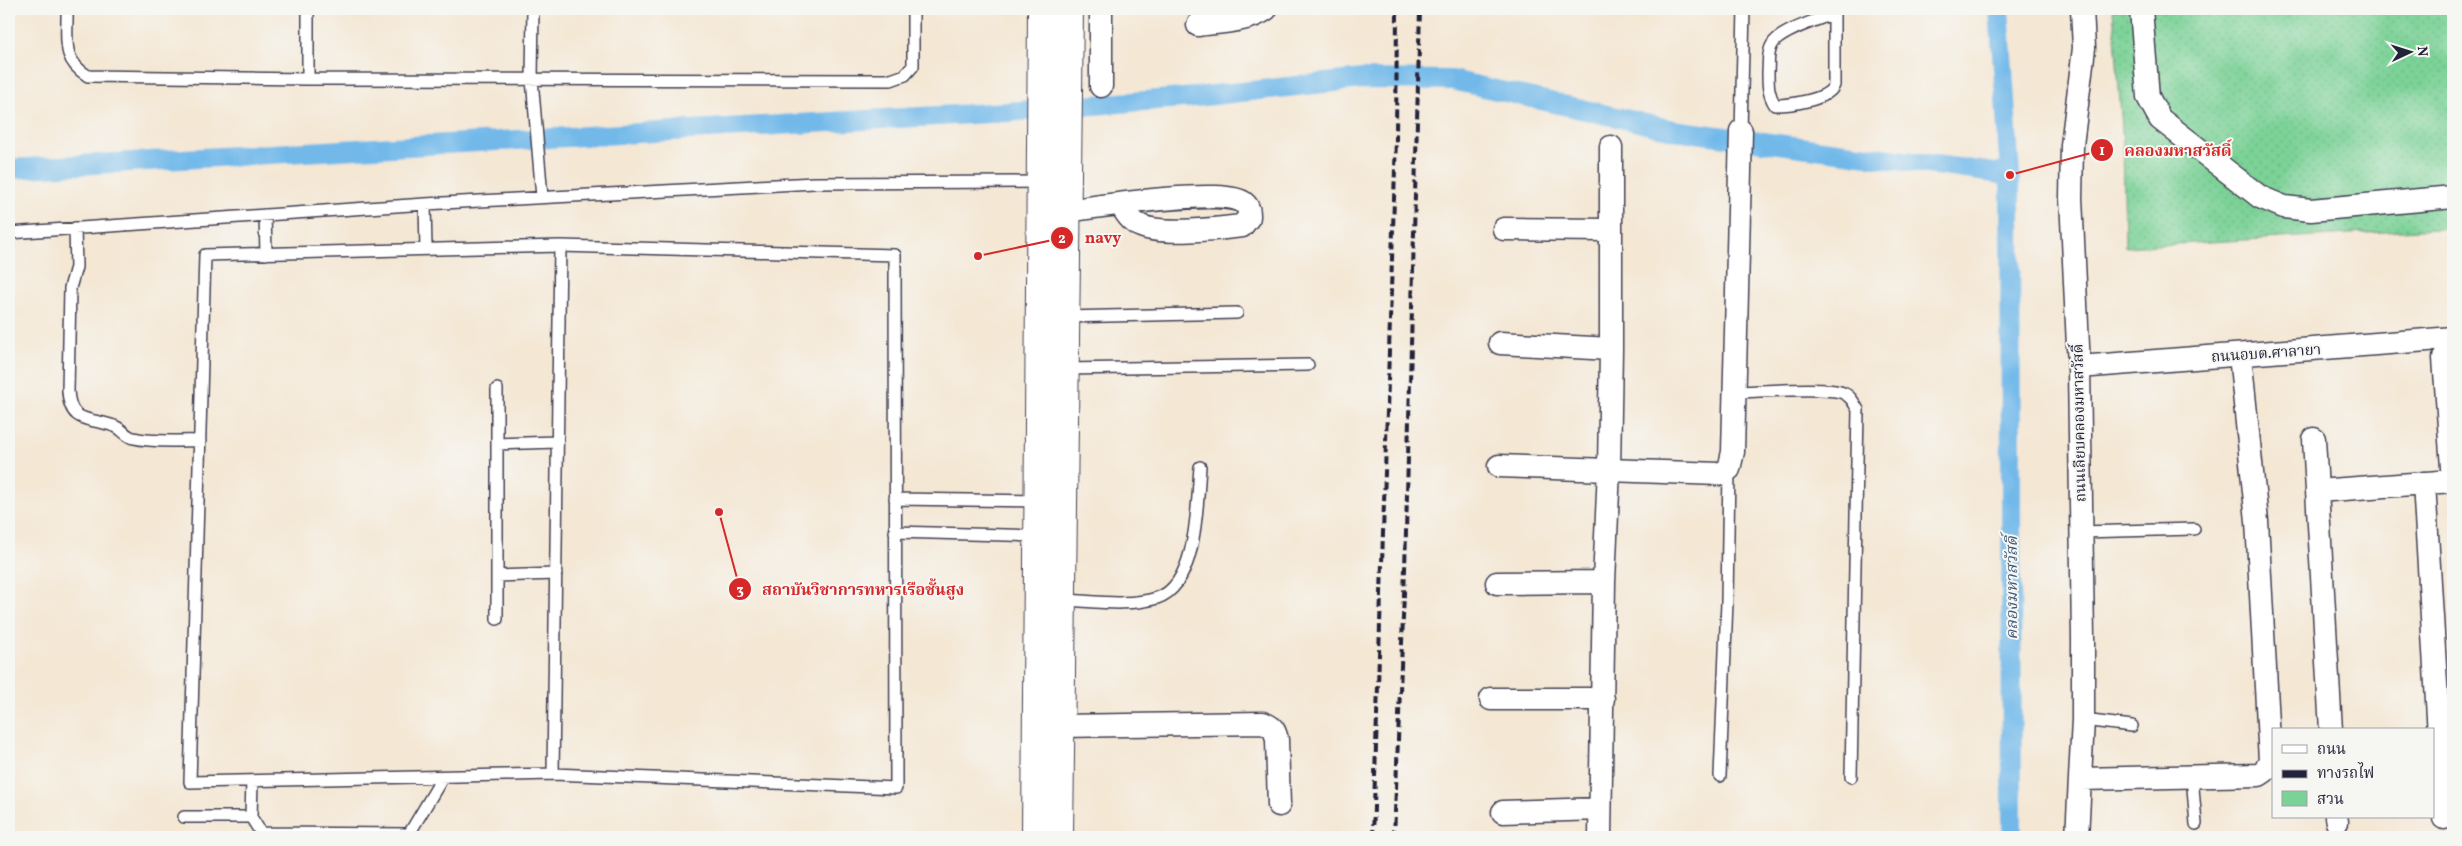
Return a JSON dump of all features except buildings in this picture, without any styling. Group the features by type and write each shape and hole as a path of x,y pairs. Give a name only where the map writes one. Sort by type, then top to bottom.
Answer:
{"main road":[{"path":"1042,9 1054,76 1053,137 1066,211 1059,837"},
{"path":"1054,76 1069,9"},
{"path":"1036,837 1040,182 1053,137"}],"street":[{"path":"1101,9 1101,86"},
{"path":"1198,25 1244,18 1256,15 1266,9"},
{"name":"ถนนเลียบคลองมหาสวัสดิ์","path":"2077,837 2083,720 2079,367 2071,198 2072,145 2084,48 2082,9"},
{"path":"2142,9 2148,97 2160,119 2260,197 2284,207 2311,210 2453,197"},
{"path":"1498,466 1719,474 1729,469 1733,452 1741,131"},
{"path":"1600,837 1604,582 1612,349 1611,146"},
{"path":"1066,211 1120,204 1173,198 1232,198 1244,202 1249,210 1249,217 1242,226 1163,230 1142,227 1131,220 1120,204"},
{"path":"1504,228 1612,230"},
{"path":"1500,343 1612,349"},
{"path":"2317,492 2453,481 2449,348"},
{"name":"ถนนอบต.ศาลายา","path":"2079,367 2240,355 2449,348"},
{"path":"2081,779 2259,775 2265,770 2270,761 2257,521 2240,355"},
{"path":"2314,439 2331,728"},
{"path":"2424,483 2441,732 2444,818"},
{"path":"1497,583 1604,582"},
{"path":"1491,699 1603,699"},
{"path":"1060,726 1262,724 1271,726 1275,730 1277,740 1279,805"},
{"path":"1503,812 1600,810"}],"lane":[{"path":"67,9 68,56 75,68 88,76 308,79 891,80 905,75 913,66 914,9"},
{"path":"308,9 308,79"},
{"path":"533,9 532,79 541,192"},
{"path":"1741,131 1744,9"},
{"path":"1834,11 1834,85 1832,91 1824,96 1775,105 1770,97 1768,87 1769,51 1773,43 1784,34 1834,11"},
{"path":"9,232 425,204 541,192 814,183 1040,182"},
{"path":"425,204 426,249"},
{"path":"265,215 266,254"},
{"path":"75,228 76,267 70,288 68,391 69,401 75,413 88,421 117,426 134,438 200,440"},
{"path":"553,774 560,246"},
{"path":"560,246 895,255 896,788 553,774 190,782 206,255 426,249 560,246"},
{"path":"1065,317 1237,313"},
{"path":"1065,369 1308,366"},
{"path":"497,389 497,619"},
{"path":"1734,392 1842,392 1852,399 1858,410 1850,777"},
{"path":"497,444 558,442"},
{"path":"1062,600 1136,602 1158,598 1172,591 1183,574 1193,542 1200,467"},
{"path":"1720,776 1727,602 1729,469"},
{"path":"895,499 1039,501"},
{"path":"2081,532 2194,529"},
{"path":"895,532 1038,536"},
{"path":"497,576 556,574"},
{"path":"2083,720 2132,726"},
{"path":"252,780 251,817 261,835 409,835 443,776"},
{"path":"2192,776 2196,824"},
{"path":"184,817 251,817"}],"green space":[{"path":"2113,9 2453,9 2453,228 2125,247 2123,142"}],"waterway":[{"name":"คลองมหาสวัสดิ์","path":"1999,9 2010,175 2012,837"},
{"path":"9,169 1007,112 1195,97 1362,79 1452,80 1673,130 2010,175"}],"railway":[{"path":"1373,837 1396,138 1397,9"},
{"path":"1394,837 1405,569 1420,9"}],"place":[{"name":"คลองมหาสวัสดิ์","path":"2010,175"},
{"name":"navy","path":"978,256"},
{"name":"สถาบันวิชาการทหารเรือชั้นสูง","path":"719,512"}]}
